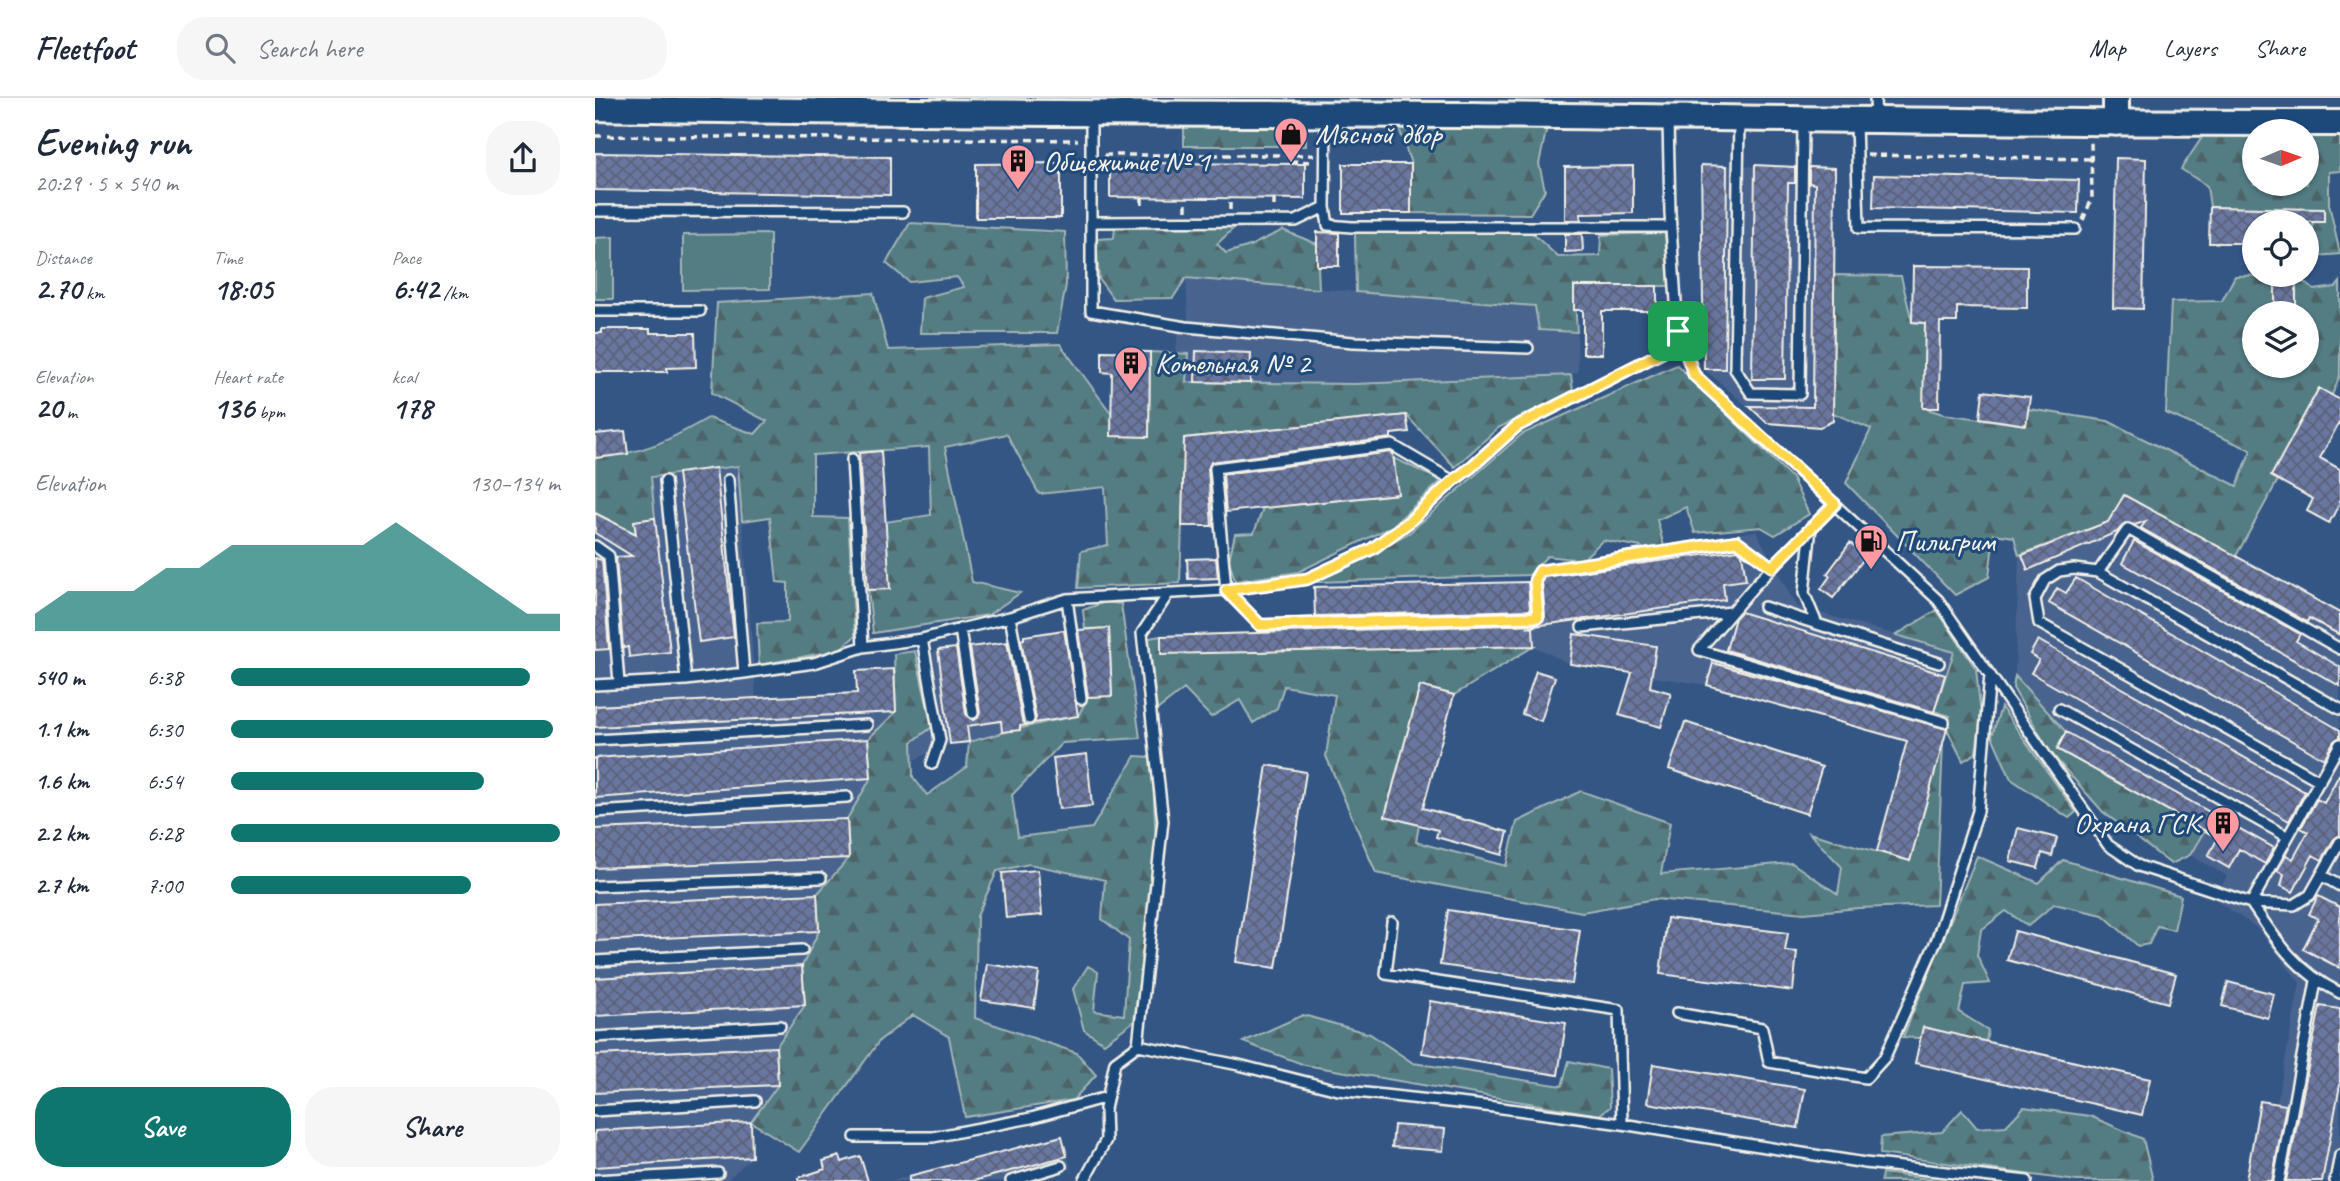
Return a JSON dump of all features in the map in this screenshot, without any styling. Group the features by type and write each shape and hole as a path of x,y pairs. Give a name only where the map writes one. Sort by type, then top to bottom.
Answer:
{"main road":[{"path":"2116,98 2116,123"},
{"path":"595,108 825,105 1091,112 1326,114 1365,110 1739,120 1803,120 1869,113 2090,123 2340,122"}],"lane":[{"path":"1091,112 1091,311 1186,327 1353,342 1528,348"},
{"path":"1869,113 1859,228 2078,225"},
{"path":"1326,114 1325,207 1328,225 1671,227"},
{"path":"1668,118 1671,227 1678,331 1694,375 1938,600 2108,845 2139,866 2251,903 2294,905 2310,895 2340,842"},
{"path":"1739,120 1735,369 1751,393 1800,394 1803,120"},
{"path":"1091,222 1296,221 1325,207"},
{"path":"595,211 903,212"},
{"path":"595,311 700,311"},
{"path":"595,685 686,680 814,663 863,647 922,639 1010,617 1067,599 1226,590 1307,579 1372,549 1409,522 1517,426 1663,352 1678,331"},
{"path":"1453,481 1392,445 1216,468 1226,590 1260,625 1538,617 1535,580 1540,571 1737,541 1772,567"},
{"path":"852,460 863,647"},
{"path":"729,480 744,673"},
{"path":"665,481 686,680"},
{"path":"1835,504 1772,567 1699,650 1944,722"},
{"path":"1811,527 1804,593 1817,624"},
{"path":"2098,572 2128,529 2340,649"},
{"path":"595,546 609,556 619,683"},
{"path":"2320,780 2039,623 2035,598 2045,580 2059,571 2074,569 2098,572 2340,709"},
{"path":"1084,1181 1106,1140 1105,1109 1115,1062 1138,1045 1163,821 1142,633 1169,593"},
{"path":"1067,599 1081,699"},
{"path":"1764,607 1939,663"},
{"path":"1581,627 1732,612"},
{"path":"1010,617 1028,719"},
{"path":"960,629 973,713"},
{"path":"922,639 940,740 932,764"},
{"path":"1677,1013 1762,1028 1769,1062 1866,1078 1885,1057 1937,939 1978,811 1990,675"},
{"path":"2059,709 2288,837"},
{"path":"595,740 867,725"},
{"path":"2251,903 2340,744"},
{"path":"595,812 847,797"},
{"path":"2321,876 2340,886"},
{"path":"595,887 821,878"},
{"path":"2251,903 2280,948 2316,981 2340,993"},
{"path":"1392,922 1387,974 1619,1010 1622,1124"},
{"path":"595,961 801,950"},
{"path":"2279,1181 2316,981"},
{"path":"595,1037 780,1026"},
{"path":"1138,1045 1239,1065 1338,1090 1494,1107 1622,1124 1865,1163 2027,1181"},
{"path":"855,1137 933,1137 1031,1118 1107,1097"},
{"path":"595,1111 755,1101"},
{"path":"2335,1181 2340,1155"},
{"path":"1011,1181 1061,1166"},
{"path":"595,1180 718,1173"}],"path":[{"path":"2078,225 2092,198 2090,123"},
{"path":"595,136 1078,140 1091,155 1314,155 1314,174"},
{"path":"1018,163 1019,140"},
{"path":"1291,155 1291,163 1314,162"},
{"path":"1865,155 2091,159"}],"shaded area":[{"path":"1701,165 1835,168 1833,421 1820,427 1767,423 1704,369"},
{"path":"1186,278 1535,306 1539,330 1577,332 1578,372 1571,375 1355,384 1186,382 1188,355 1176,353 1178,331 1188,319"},
{"path":"738,465 756,698 856,693 856,671 894,669 938,650 1009,641 1063,630 1109,628 1112,696 1078,716 950,744 871,778 849,858 817,894 819,931 802,966 805,1005 776,1047 778,1085 751,1121 752,1157 726,1181 595,1181 595,513 635,533 634,521 655,518 651,477"},
{"path":"2124,495 2340,613 2340,1181 2246,1181 2260,1101 2277,1103 2300,983 2257,928 2214,899 2227,876 2190,855 2205,831 2057,749 2065,732 2015,676 2019,555 2108,522"},
{"path":"1756,531 1796,606 1955,652 1935,711 1951,716 1943,743 1910,734 1907,741 1706,685 1570,664 1534,646 1161,654 1161,636 1316,632 1314,587 1528,582 1545,562"},
{"path":"1062,1136 1071,1169 1034,1181 890,1181"}],"green space":[{"path":"1306,119 1306,146 1184,146 1184,120"},
{"path":"1397,122 1548,122 1539,164 1545,190 1530,214 1411,213 1411,164"},
{"path":"2205,133 2242,133 2242,196 2319,196 2319,133 2340,133 2340,171 2329,172 2329,204 2340,254 2319,256 2319,210 2210,207 2207,186 2181,169"},
{"path":"910,223 1065,232 1066,285 1057,333 920,333 922,298 964,287 957,277 909,282 886,263"},
{"path":"1237,225 1217,244 1226,253 1250,246 1283,230 1317,244 1319,289 1186,278 1173,298 1113,299 1099,279 1096,239 1114,238 1115,226"},
{"path":"1355,233 1532,233 1558,257 1600,256 1601,235 1665,233 1669,286 1574,286 1577,332 1539,330 1535,306 1356,292"},
{"path":"770,234 770,289 683,290 683,235"},
{"path":"613,237 613,299 595,299 595,238"},
{"path":"1834,275 1901,276 1912,322 1925,323 1924,408 1943,414 2026,425 2028,409 2108,421 2237,486 2251,450 2166,413 2171,302 2222,301 2235,276 2242,276 2242,287 2275,287 2275,301 2242,301 2242,378 2319,378 2319,301 2296,301 2296,287 2310,287 2314,290 2336,287 2340,282 2340,375 2332,395 2318,389 2272,476 2278,480 2236,556 2124,496 2108,522 2019,555 2014,537 1994,534 1989,577 1955,595 1846,483 1871,429 1833,413"},
{"path":"873,293 888,350 1060,344 1111,413 1149,436 1150,352 1188,354 1186,382 1355,384 1571,375 1573,391 1498,428 1455,467 1406,415 1185,438 1180,583 1078,588 1081,551 1108,545 1105,487 1039,494 1007,434 945,447 972,582 1020,593 988,615 873,633 868,590 889,589 885,522 931,515 929,447 813,455 813,517 848,518 855,636 839,650 759,665 757,623 788,622 788,583 777,582 770,517 742,521 738,466 651,477 655,518 634,521 636,534 595,513 595,458 654,445 708,418 755,434 767,421 712,393 717,303"},
{"path":"1677,365 1792,478 1809,514 1775,535 1761,527 1695,533 1686,507 1657,520 1665,550 1656,560 1641,547 1603,540 1582,560 1547,556 1529,575 1316,582 1409,533 1522,434"},
{"path":"1394,458 1441,481 1391,527 1298,572 1235,581 1229,560 1235,534 1254,533 1263,508 1397,494"},
{"path":"1105,602 1121,604 1140,738 1062,743 1012,795 1018,837 1092,828 1135,756 1152,757 1156,845 1134,1021 1104,1043 1084,1030 1073,989 1088,966 1098,972 1094,1011 1124,1015 1129,940 1102,919 1105,880 1029,864 997,871 977,916 975,1018 1077,1053 1096,1075 1073,1100 965,1117 949,1037 913,1015 880,1040 799,1152 751,1122 778,1085 776,1047 805,1005 802,966 819,931 817,894 849,858 847,819 871,778 868,739 896,712 894,654 915,651 932,727 912,742 913,777 927,795 967,767 969,742 1078,716 1088,697 1112,695 1109,628 1085,629 1083,610"},
{"path":"1937,610 1976,669 1981,716 1976,753 1963,761 1947,729 1950,716 1934,711 1954,652 1896,635"},
{"path":"1161,636 1161,653 1534,646 1454,695 1420,686 1385,815 1419,825 1416,842 1506,866 1517,822 1581,791 1670,823 1661,874 1792,863 1838,894 1842,867 1809,833 1910,861 1943,743 1936,905 1804,913 1655,899 1582,912 1376,873 1326,756 1335,695 1284,686 1277,708 1253,723 1240,700 1211,717 1184,689 1157,710 1149,638"},
{"path":"2015,676 2066,732 2057,749 2205,830 2190,855 2171,864 2103,812 2050,752 2013,688"},
{"path":"2001,707 2076,812 2069,818 2011,779 1992,736"},
{"path":"1977,856 2039,883 2063,860 2181,896 2174,930 2157,926 2149,944 2138,946 2103,915 2054,904 2028,926 2006,911 1981,930 1977,955 1990,983 1965,985 1959,1012 1988,1030 1986,1042 1903,1037"},
{"path":"1303,1015 1370,1034 1413,1063 1562,1086 1569,1061 1608,1069 1610,1107 1599,1115 1305,1065 1243,1042"},
{"path":"2024,1107 2090,1116 2143,1139 2153,1181 2077,1181 1880,1154 1881,1137 1942,1132 1962,1110 1977,1128 2006,1126"},
{"path":"1882,1173 1945,1181 1881,1181"}],"building":[{"path":"595,153 890,157 890,195 595,190"},
{"path":"2116,158 2146,159 2143,309 2113,308"},
{"name":"Общежитие № 1","path":"1061,163 1061,218 976,218 976,164"},
{"path":"1110,163 1305,164 1305,199 1110,197"},
{"path":"1343,164 1411,164 1411,213 1343,213"},
{"path":"1701,165 1727,166 1725,369 1704,369"},
{"path":"1755,165 1795,167 1795,183 1788,183 1785,379 1752,379"},
{"path":"1633,166 1633,213 1580,214 1581,220 1565,220 1565,167"},
{"path":"1809,167 1835,168 1833,421 1820,427 1767,423 1749,406 1813,407 1815,184 1809,183"},
{"path":"1874,175 2079,180 2078,213 1873,208"},
{"path":"2210,207 2324,209 2324,222 2319,222 2319,210 2242,210 2242,243 2209,243"},
{"path":"1317,232 1339,233 1339,266 1317,266"},
{"path":"1565,234 1582,234 1583,251 1565,252"},
{"path":"1913,266 2027,267 2027,308 1957,307 1957,322 1940,322 1939,408 1923,408 1925,323 1912,322"},
{"path":"1574,286 1657,286 1657,311 1602,311 1602,354 1583,354 1583,310 1574,310"},
{"path":"2275,287 2296,287 2296,301 2275,301"},
{"path":"602,329 695,333 696,367 667,368 667,372 595,372 595,333 602,333"},
{"name":"Котельная № 2","path":"1102,351 1150,352 1149,437 1111,436 1112,373 1102,372"},
{"path":"1196,351 1251,353 1250,383 1195,382"},
{"path":"2319,388 2340,400 2340,421 2320,458 2340,469 2340,503 2329,523 2307,511 2313,499 2271,476"},
{"path":"1983,391 2030,397 2026,425 1980,418"},
{"path":"1406,415 1409,432 1391,434 1391,438 1211,462 1208,469 1212,526 1182,526 1184,438"},
{"path":"625,431 628,454 595,458 595,434"},
{"path":"881,451 890,589 868,590 859,453"},
{"path":"1391,452 1398,494 1226,512 1223,474"},
{"path":"716,468 734,637 699,642 678,473"},
{"path":"2124,495 2340,613 2340,635 2309,618 2307,622 2141,528 2146,521 2135,525 2125,523 2117,532 2028,570 2022,555 2108,522"},
{"path":"595,513 636,534 634,521 655,518 670,652 629,657 628,647 623,648 616,557 632,556 595,533"},
{"path":"2134,541 2300,634 2296,641 2340,667 2340,686 2122,563"},
{"path":"1850,543 1867,555 1833,598 1821,589 1830,576 1827,574"},
{"path":"1738,550 1742,554 1746,580 1723,583 1725,600 1527,627 1533,628 1534,646 1161,654 1161,636 1539,624 1545,617 1542,582 1544,577"},
{"path":"595,558 602,560 609,649 595,650"},
{"path":"1216,558 1218,578 1188,579 1187,559"},
{"path":"2076,578 2340,730 2340,737 2334,741 2324,759 2049,603 2057,588 2066,593"},
{"path":"1528,582 1530,610 1315,616 1314,587"},
{"path":"1741,612 1945,675 1934,712 1726,650 1735,618"},
{"path":"1109,628 1112,696 1088,697 1078,630"},
{"path":"1064,630 1078,716 1034,723 1036,718 1021,640 1024,636"},
{"path":"1574,634 1656,646 1650,687 1671,693 1661,727 1619,715 1632,673 1570,664"},
{"path":"2038,640 2305,792 2289,821 2031,673 2039,660 2030,654"},
{"path":"1007,642 1022,720 1026,725 1020,726 1020,730 1002,732 1001,721 967,726 969,742 950,744 938,650 956,648 966,714 973,720 978,718 980,712 970,647"},
{"path":"1713,663 1947,729 1910,861 1877,851 1907,741 1707,685"},
{"path":"894,669 896,712 595,727 595,706 857,693 856,671"},
{"path":"1536,671 1555,677 1541,721 1522,714"},
{"path":"1420,686 1454,695 1423,808 1508,832 1502,855 1436,837 1438,830 1385,816"},
{"path":"1685,722 1822,767 1807,814 1669,769"},
{"path":"2066,732 2274,848 2265,864 2239,849 2229,868 2208,856 2218,838 2057,749"},
{"path":"868,739 871,778 595,798 595,758"},
{"path":"1087,754 1092,806 1059,809 1053,758"},
{"path":"1267,765 1306,772 1276,968 1236,962"},
{"path":"2340,773 2340,835 2334,839 2322,860 2313,855 2293,892 2281,886 2284,874 2277,871 2286,855 2293,859 2308,832 2301,828 2317,799 2324,803"},
{"path":"847,819 849,858 595,868 595,829"},
{"path":"2018,828 2057,838 2052,856 2042,853 2038,868 2010,861"},
{"path":"1038,870 1042,915 1006,918 1002,873"},
{"path":"817,894 819,931 595,941 595,904"},
{"path":"2318,896 2340,907 2340,968 2303,949 2318,919 2309,914"},
{"path":"1448,910 1580,930 1572,984 1440,965"},
{"path":"1667,918 1788,933 1785,951 1797,952 1793,991 1660,974"},
{"path":"2015,931 2176,974 2168,1003 2007,960"},
{"path":"987,964 1039,972 1034,1008 981,1000"},
{"path":"802,966 805,1005 595,1016 595,978"},
{"path":"2228,982 2274,994 2268,1018 2222,1006"},
{"path":"1430,1001 1566,1023 1558,1075 1422,1053"},
{"path":"2320,1006 2340,1009 2340,1085 2322,1181 2286,1181"},
{"path":"1923,1027 2150,1079 2142,1115 1915,1063"},
{"path":"776,1047 778,1085 595,1093 595,1055"},
{"path":"1653,1064 1805,1089 1798,1128 1647,1103"},
{"path":"2260,1101 2286,1105 2272,1181 2246,1181"},
{"path":"751,1122 752,1157 595,1167 595,1131"},
{"path":"1394,1125 1445,1129 1443,1151 1392,1147"},
{"path":"1062,1136 1067,1156 973,1181 909,1181 909,1176"},
{"path":"840,1156 842,1162 860,1156 868,1181 799,1181 798,1178 825,1169 823,1161"}],"place":[{"name":"Мясной двор","path":"1291,164"},
{"name":"Общежитие № 1","path":"1018,191"},
{"name":"Котельная № 2","path":"1131,393"},
{"name":"Пилигрим","path":"1871,571"},
{"name":"Охрана ГСК","path":"2223,853"}],"route":[{"path":"1678,331 1694,375 1835,504 1772,567 1737,541 1540,571 1535,580 1538,617 1260,625 1226,590 1307,579 1372,549 1409,522 1517,426 1663,352 1678,331"}]}
